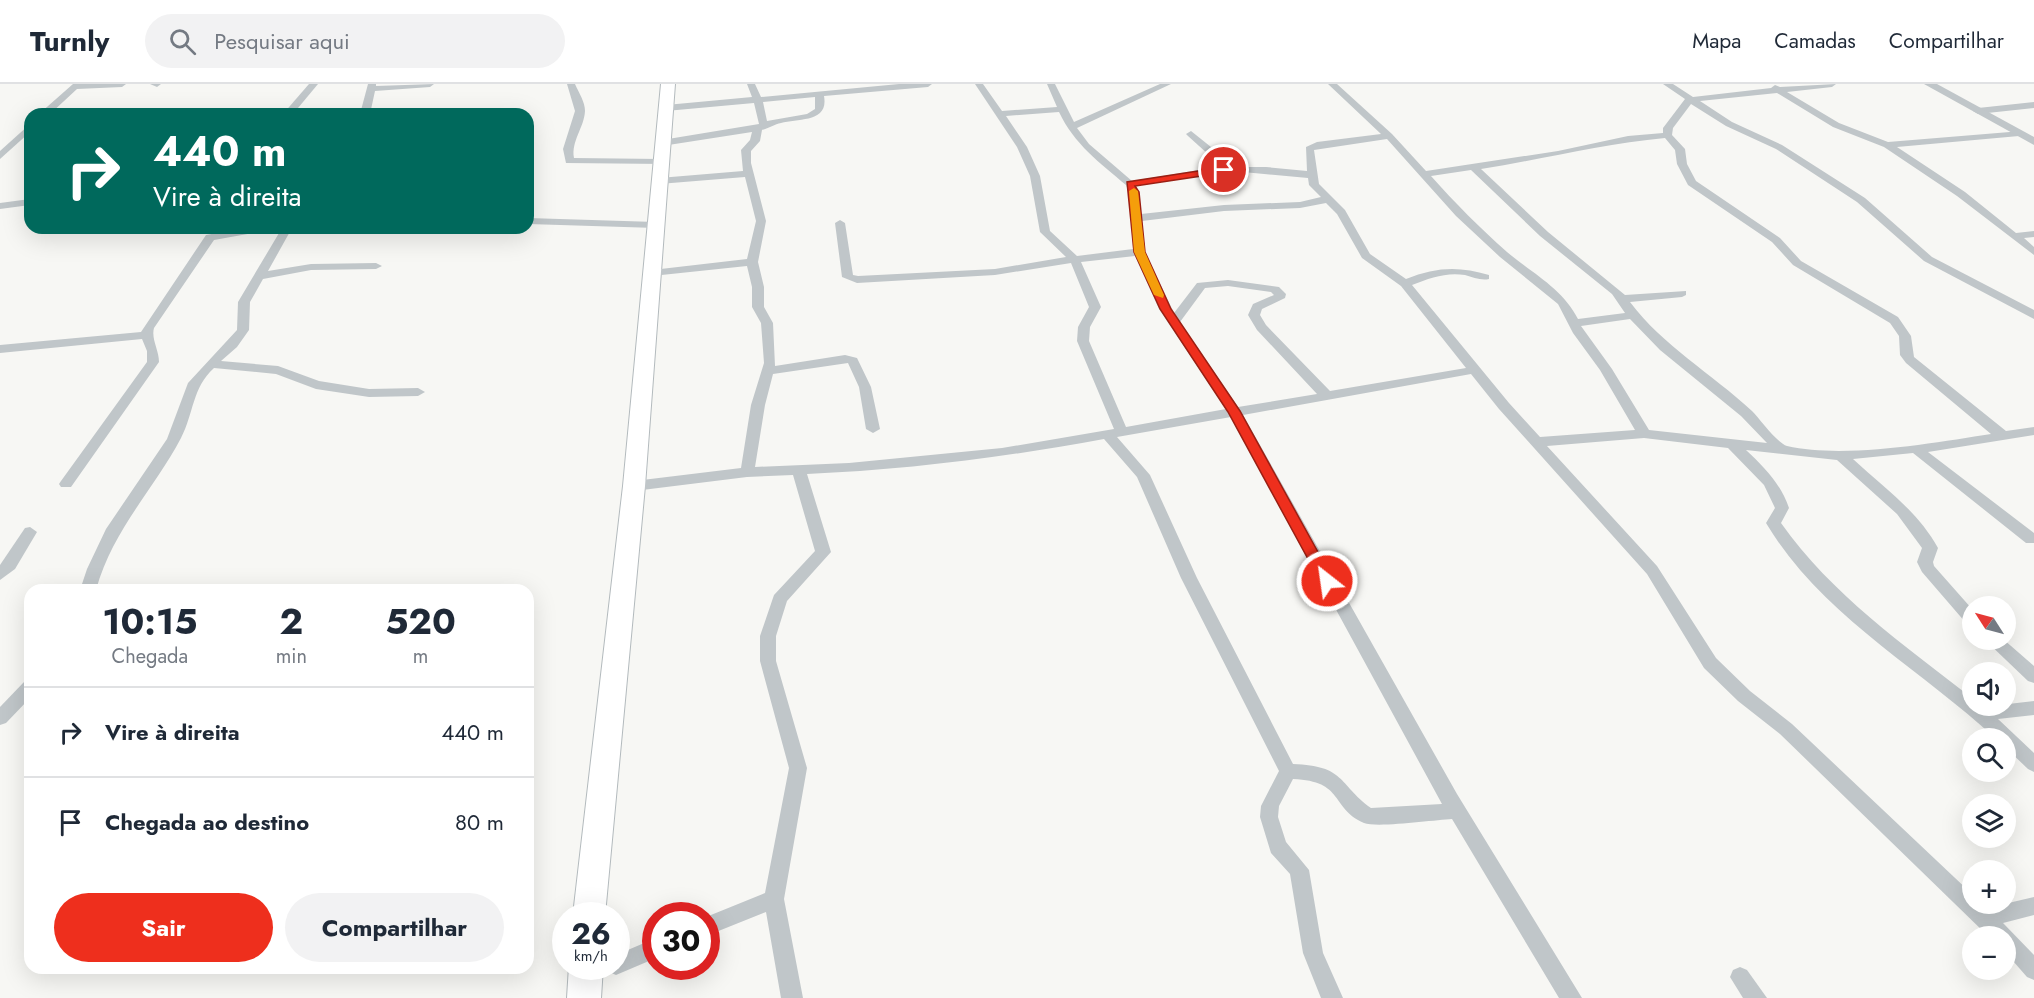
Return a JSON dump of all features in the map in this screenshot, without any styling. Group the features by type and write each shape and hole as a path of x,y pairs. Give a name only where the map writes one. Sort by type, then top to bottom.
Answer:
{"main road":[{"path":"590,902 634,486 668,84"}],"street":[{"path":"51,108 76,86 122,84"},
{"path":"293,108 314,84"},
{"path":"368,108 371,86 430,84"},
{"path":"571,84 578,99 580,114 568,151 570,161 661,162 750,174"},
{"path":"747,472 758,405 768,371 770,343 767,322 758,307 758,287 752,262 761,221 746,150 755,141 761,127 758,98 751,84"},
{"path":"666,108 928,84"},
{"path":"979,84 1022,147 1035,176 1045,232 1075,260 1095,307 1084,327 1083,341 1114,433 1143,475 1189,578 1288,771"},
{"path":"1051,84 1071,126 1086,146 1130,184 1134,192 1140,252 1173,322 1234,411 1293,522 1457,811 1571,998"},
{"path":"1071,126 1167,84"},
{"path":"1332,84 1389,136 1460,214 1504,255 1563,302 1644,434"},
{"path":"1667,84 1729,124 1779,147 1861,200 1928,259 2034,315"},
{"path":"1833,84 1772,86 1689,100 1668,128 1667,135 1680,150 1682,164 1692,183 1776,240 1797,263 1894,320 1905,336 1905,350 1910,360 2004,437"},
{"path":"1929,84 2034,142"},
{"path":"1772,86 1836,125 1887,145 1962,194 2034,252"},
{"path":"661,162 761,127 815,114 821,104 819,93"},
{"path":"1978,111 2034,105"},
{"path":"1001,114 1063,109"},
{"path":"0,156 24,133"},
{"path":"1191,134 1213,153 1224,170"},
{"path":"1887,145 2019,134"},
{"path":"1425,174 1558,154 1628,139 1667,135"},
{"path":"1389,136 1311,147 1311,175 1314,185 1341,212 1369,259 1405,284 1474,370 1652,570 1710,663 1744,696 1786,729 1993,926"},
{"path":"1130,184 1251,168 1311,175"},
{"path":"1474,168 1544,234 1623,299 1634,315 1664,347 1746,413 1781,450"},
{"path":"1137,218 1224,208 1300,205 1328,199"},
{"path":"0,206 24,203"},
{"path":"534,221 656,225"},
{"path":"840,223 846,272 852,280 995,272 1140,252"},
{"path":"146,335 212,234"},
{"path":"90,584 101,551 135,493 161,461 176,436 186,398 194,382 243,330 244,302 283,234"},
{"path":"2015,236 2034,234"},
{"path":"651,273 752,262"},
{"path":"258,276 311,267 376,266"},
{"path":"1405,284 1458,268 1485,277"},
{"path":"1173,322 1201,285 1228,283 1275,289 1280,294 1279,298 1257,307 1254,315 1261,327 1326,395"},
{"path":"1623,299 1682,293"},
{"path":"1574,323 1634,315"},
{"path":"0,349 146,335"},
{"path":"66,484 153,362 153,351 146,335"},
{"path":"768,371 853,360 865,387 873,429"},
{"path":"211,364 278,370 316,385 358,391 418,392"},
{"path":"634,486 747,472 799,471 1002,453 1474,370"},
{"path":"1537,442 1644,434 1841,456 1916,449 2004,437 2034,430"},
{"path":"1733,445 1762,474 1780,500 1782,508 1773,523 1819,580 1909,659 1962,699"},
{"path":"1916,449 2031,538"},
{"path":"1841,456 1905,515 1927,542 1930,548 1924,562 1927,568 1962,608"},
{"path":"792,998 774,900 798,768 768,661 768,636 780,599 823,552 799,471"},
{"path":"0,574 10,565 30,532"},
{"path":"2004,650 2034,676"},
{"path":"0,718 24,693"},
{"path":"2016,710 2034,708"},
{"path":"1983,716 2034,764"},
{"path":"1288,771 1321,774 1329,778 1361,812 1369,816 1457,811"},
{"path":"1288,771 1270,806 1269,817 1278,846 1299,870 1313,952 1332,998"},
{"path":"720,921 774,900"},
{"path":"1985,918 2034,906"},
{"path":"2016,950 2034,970"},
{"path":"1740,977 1756,998"}],"slow traffic":[{"path":"1134,191 1138,245 1159,295"}],"route":[{"path":"1224,170 1181,174 1130,184 1134,192 1138,245 1165,309 1234,411 1327,581"}]}
